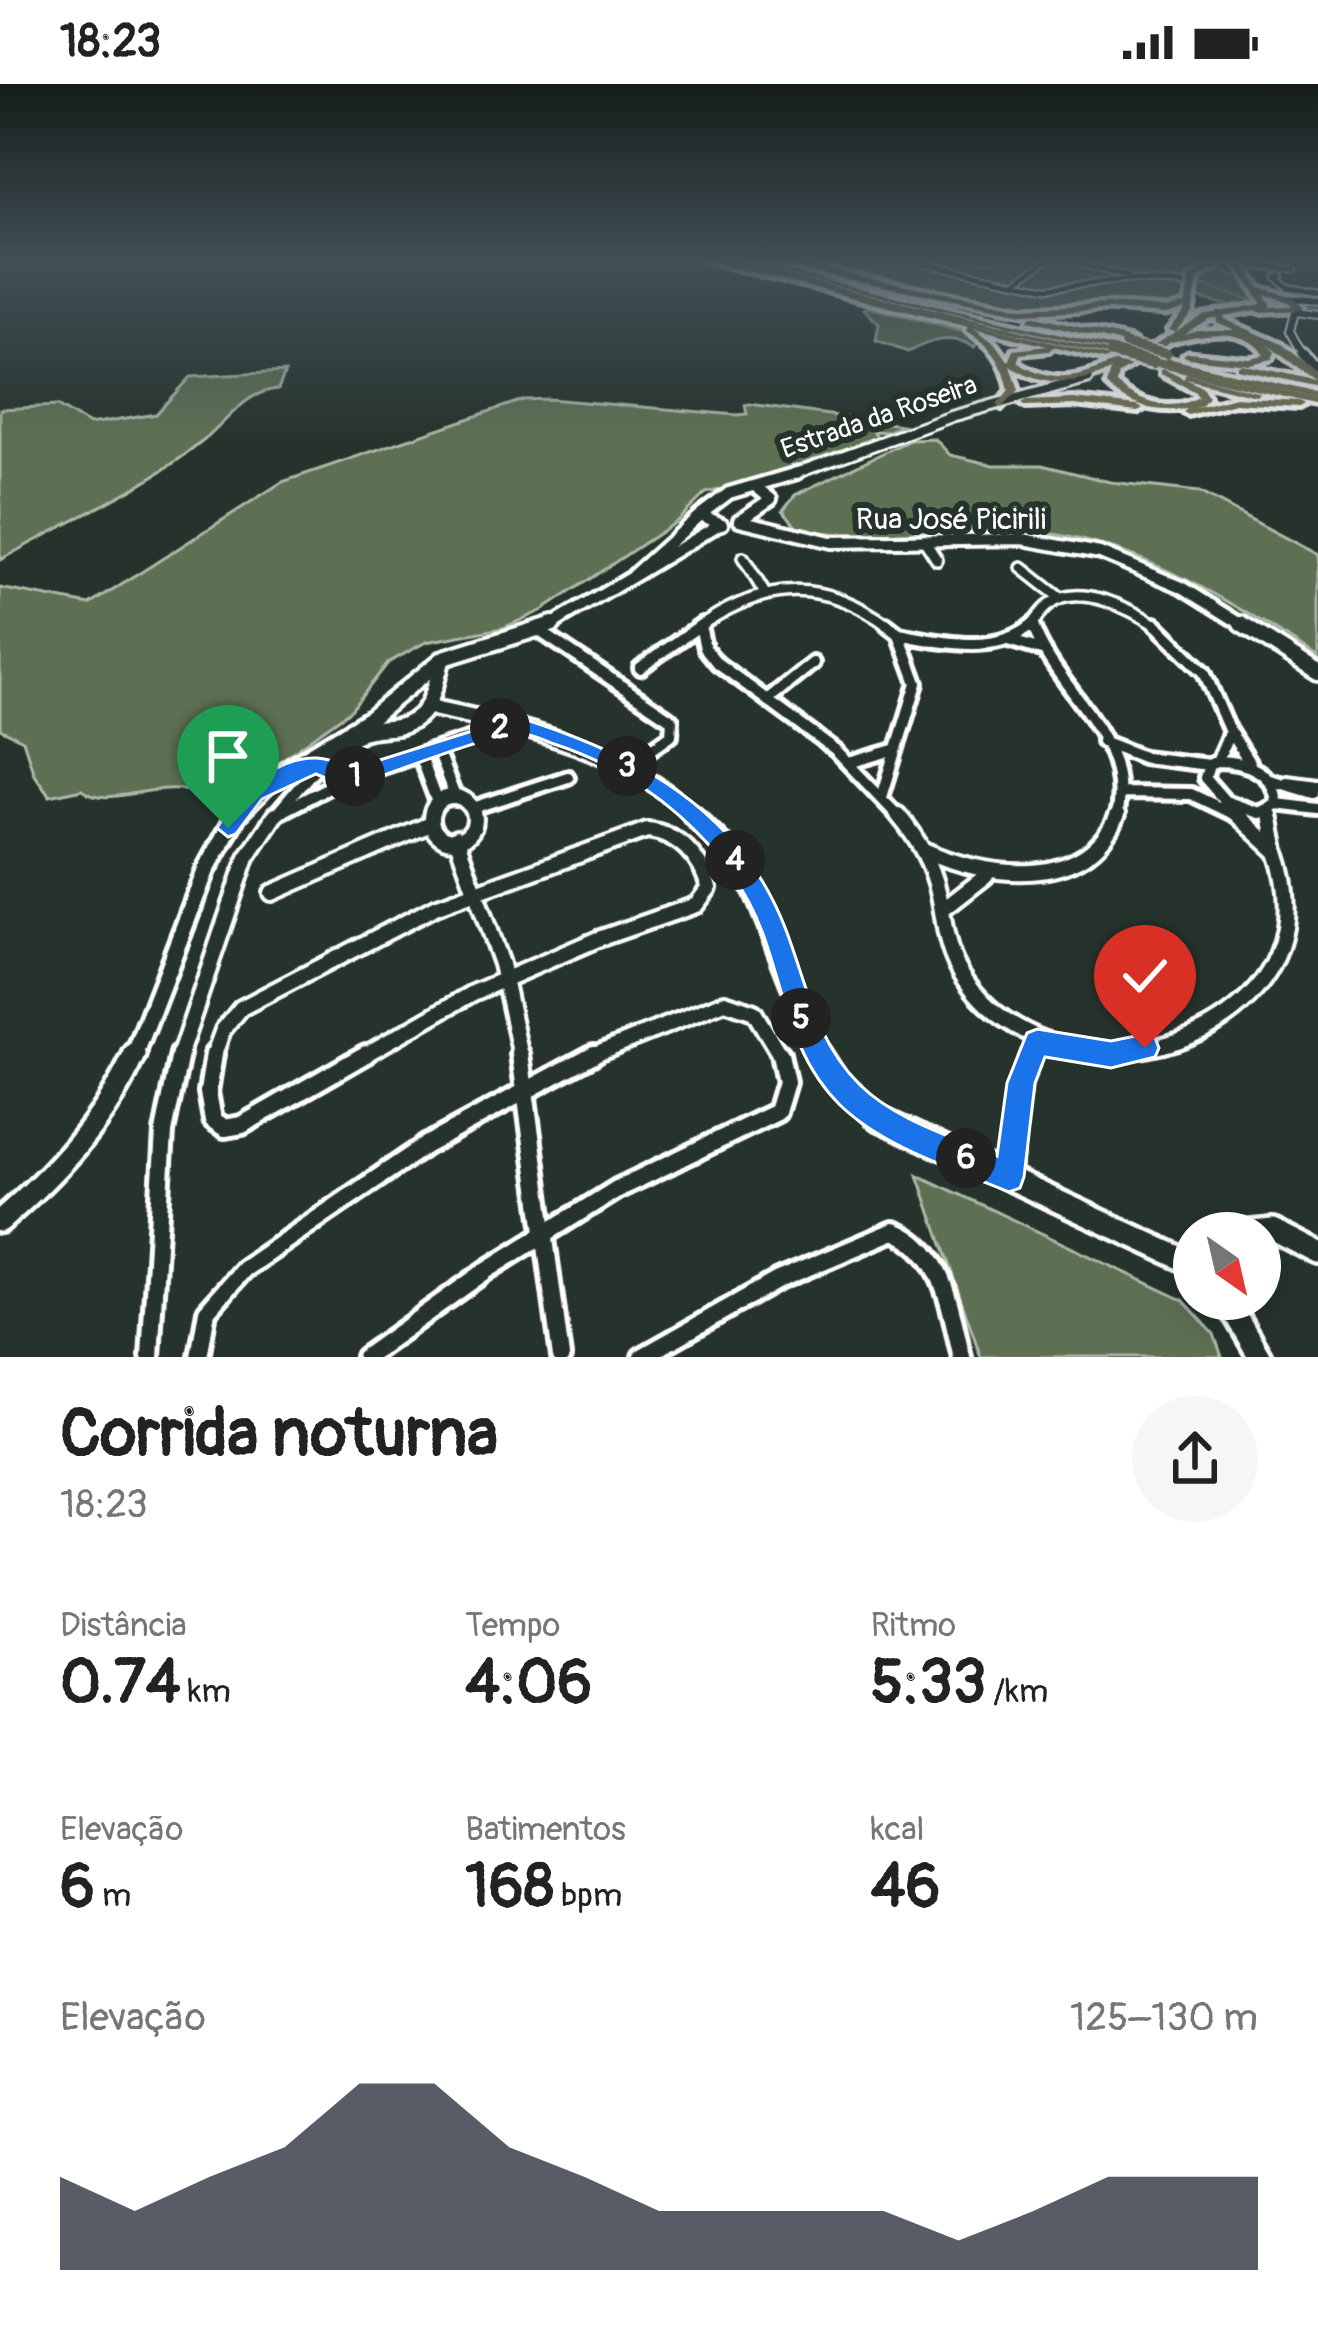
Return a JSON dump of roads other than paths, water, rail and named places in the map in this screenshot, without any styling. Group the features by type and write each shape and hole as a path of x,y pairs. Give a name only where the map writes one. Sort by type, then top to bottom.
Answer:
{"highway":[{"path":"989,319 1318,390"},
{"path":"991,319 1162,355 1249,362 1268,357 1270,352 1259,341 1231,332 1201,331 1162,355"},
{"path":"1002,319 1118,347"},
{"path":"1009,319 1118,347"},
{"path":"1084,319 1085,325 1118,347"},
{"path":"1149,319 1161,325 1162,355"},
{"path":"1220,319 1279,346 1318,390"},
{"path":"1188,355 1318,390"}],"main road":[{"path":"940,319 992,342 1013,381 1011,398 1002,405"},
{"path":"949,319 1092,353"},
{"path":"1162,355 1183,319"},
{"path":"1162,355 1199,390 1198,404 1170,408 1133,400 1112,385 1115,373 1162,355 1210,319"},
{"path":"1118,347 1092,353 1040,348 1023,350 1012,358 1018,368 1033,376 1088,379 1162,355 1299,404"},
{"path":"1026,404 1074,402 1173,413 1235,400 1299,404 1318,390"}],"street":[{"path":"1293,319 1294,339 1318,390"},
{"name":"Estrada da Roseira","path":"265,784 317,766 377,722 405,688 444,658 541,632 720,524 760,510 788,483 929,429 1079,390 1115,373"},
{"name":"Estrada da Roseira","path":"612,591 720,496 919,427 1088,379"},
{"name":"Estrada da Roseira","path":"756,487 771,499"},
{"path":"760,510 770,524"},
{"path":"700,515 720,524"},
{"name":"Rua José Picirili","path":"739,520 831,542 1023,538 1100,553 1182,586 1318,673"},
{"path":"925,541 937,560"},
{"path":"743,558 764,592"},
{"path":"1022,568 1060,598 1120,608 1176,639 1215,690 1230,732 1252,767"},
{"path":"640,668 701,630 729,606 764,592 826,593 863,608 899,634 920,657 917,683 882,797"},
{"path":"1007,640 1033,626 1045,606 1060,598"},
{"path":"923,850 968,871 989,875 1046,870 1098,850 1116,828 1121,793 1102,741 1082,700 1045,651 1033,626"},
{"path":"701,630 704,647 714,658 849,763 882,797 923,850 945,908 954,962 980,995 1037,1042 1111,1054 1180,1038 1220,1022 1257,989 1288,933 1290,895 1277,851 1273,808 1277,781"},
{"path":"541,632 672,720 671,735 627,766"},
{"path":"899,634 942,644 1007,640 1045,651"},
{"path":"920,657 942,644"},
{"path":"430,701 444,658"},
{"path":"767,700 813,663"},
{"path":"405,688 422,687 430,701 580,745 627,766 687,809 736,861 773,927 803,1032 836,1080 878,1118 1173,1254"},
{"name":"Estrada da Roseira","path":"0,1221 51,1177 117,1093 149,1024 206,869 236,815 265,784 324,746 377,722 410,723 430,701"},
{"path":"465,741 479,731 477,716"},
{"path":"273,817 309,794 354,776 517,724"},
{"path":"1230,732 1213,763 1209,786 1277,851"},
{"path":"1102,741 1143,757 1252,767 1317,798"},
{"path":"149,1357 164,1132 174,1071 239,875 273,817 317,766 324,746"},
{"path":"849,763 894,750"},
{"path":"437,751 456,799"},
{"path":"420,757 438,805"},
{"path":"317,766 354,776"},
{"path":"272,893 428,825 438,805 456,799 476,807 568,777"},
{"path":"1121,793 1157,790 1225,801 1248,811 1295,806 1317,798"},
{"path":"428,825 437,837 456,838 473,827 476,807"},
{"path":"652,830 671,836 708,879 709,888 696,905 506,978 381,1042 251,1120 226,1128 212,1120 208,1099 217,1042 235,1012 398,925 479,889 652,830"},
{"path":"456,838 479,889 506,978 528,1085 561,1357"},
{"path":"945,908 974,881 989,875"},
{"path":"199,1357 201,1323 218,1293 234,1279 370,1182 528,1085 642,1033 735,1001 758,1014 788,1079 786,1100 777,1112 617,1189 543,1233 365,1357"},
{"path":"1009,1177 1021,1083 1037,1042"},
{"path":"642,1357 778,1280 894,1231 912,1236 931,1256 962,1357"},
{"path":"1281,1233 1312,1244"},
{"path":"1237,1320 1253,1352"}]}
